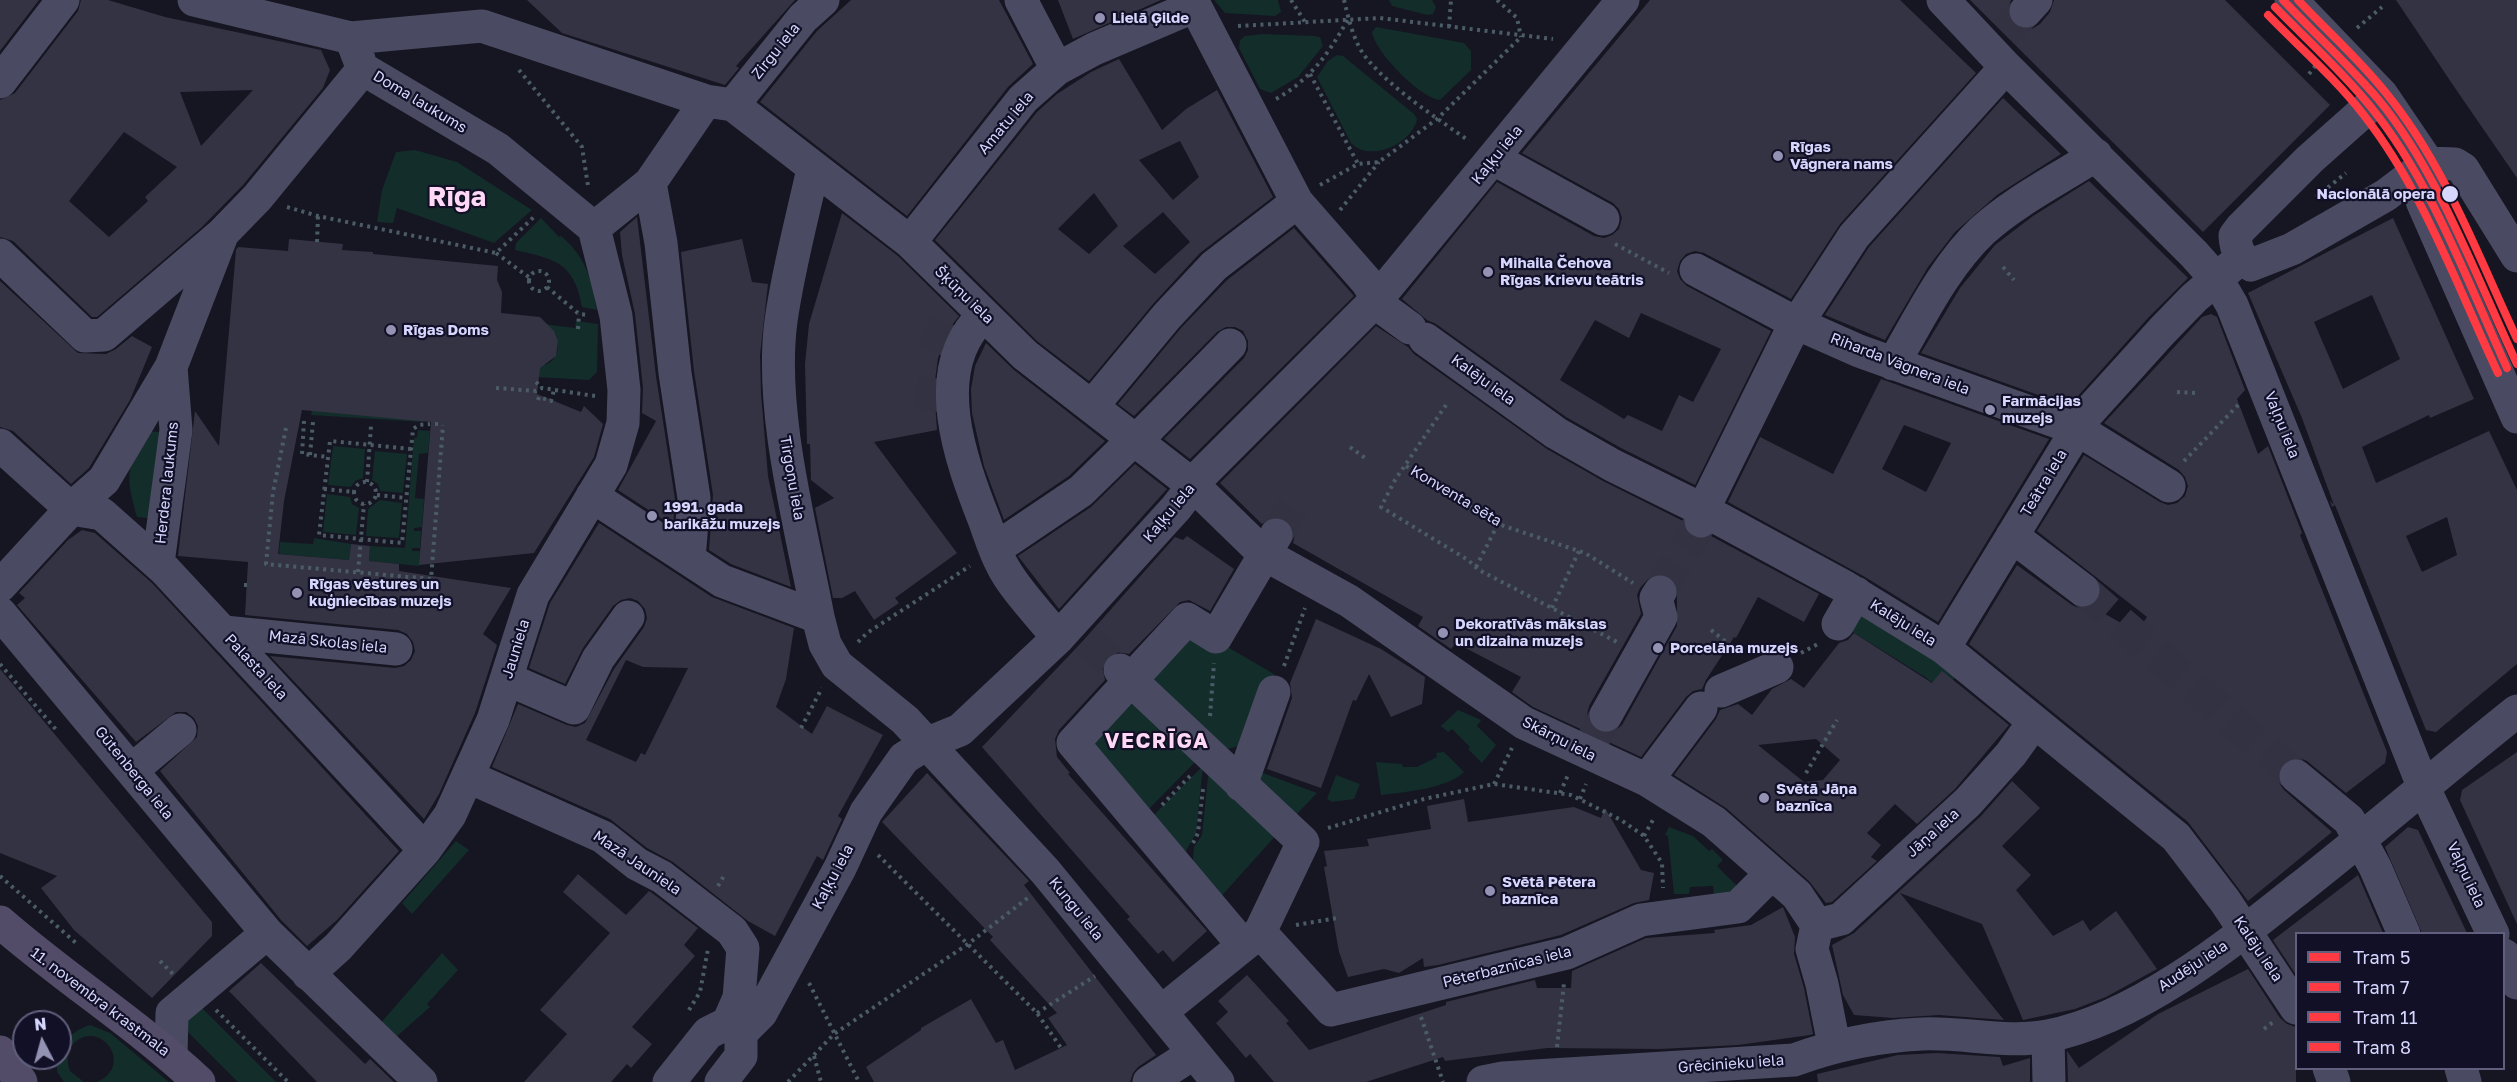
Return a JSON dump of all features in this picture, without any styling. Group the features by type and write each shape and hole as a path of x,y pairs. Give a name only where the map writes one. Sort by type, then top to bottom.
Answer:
{"main road":[{"name":"11. novembra krastmala","path":"0,922 40,957 171,1055 199,1082"},
{"path":"0,946 57,987 90,1007 117,1016"},
{"path":"0,1052 21,1082"}],"street":[{"path":"0,82 63,0"},
{"path":"194,0 351,38 480,13 719,103 650,183 594,228"},
{"name":"Zirgu iela","path":"719,103 823,0"},
{"path":"1021,0 1057,69"},
{"name":"Kaļķu iela","path":"669,1082 708,1033 734,1028 761,1013 793,950 840,868 866,812 904,758 928,743 960,730 1072,633 1144,543 1211,465 1377,299 1623,0"},
{"name":"Vaļņu iela","path":"1944,0 2006,67 2096,154 2218,280 2232,305 2265,382 2321,523 2336,569 2423,786 2493,932"},
{"path":"2291,0 2382,95 2428,164 2422,201 2517,417"},
{"name":"Amatu iela","path":"910,242 1023,99 1057,69 1094,48 1194,3"},
{"name":"Kalēju iela","path":"1194,3 1298,204 1367,282 1384,309 1556,433 1702,515 1856,593 1944,648 2176,837 2246,931 2295,1006"},
{"path":"351,38 363,69"},
{"path":"1702,515 1789,336 1854,237 2006,67"},
{"name":"Doma laukums","path":"0,255 85,336 104,335 222,234 257,198 363,69 498,149 594,228"},
{"path":"2382,95 2310,159 2241,228 2235,236 2236,250 2241,258 2251,265 2269,260 2292,249 2386,195 2428,164 2455,164 2463,169 2507,218 2517,256"},
{"name":"Šķūņu iela","path":"719,103 813,169 910,242 1025,355 1093,405 1194,486"},
{"path":"1893,364 1942,283 1976,237 1993,222 2096,154"},
{"path":"1494,159 1598,216"},
{"name":"Tirgoņu iela","path":"813,169 781,321 779,369 783,428 818,617 825,644 837,665 905,720 928,743"},
{"path":"650,183 661,243 675,373 694,498 688,559"},
{"path":"1093,405 1167,316 1214,266 1298,204"},
{"name":"Jauniela","path":"308,974 338,947 425,850 450,815 493,720 532,595 611,465 623,423 624,401 616,316 594,228"},
{"name":"Herdera laukums","path":"0,586 71,509 104,480 171,366 222,234"},
{"name":"Teātra iela","path":"1944,648 2077,429 2130,363 2194,298 2218,280 2241,258"},
{"name":"Riharda Vāgnera iela","path":"1683,271 1798,324 1893,364 2077,429 2166,485"},
{"path":"984,315 973,324 957,344 954,373 947,397 964,465 1002,566 1072,633"},
{"path":"995,549 1082,491 1126,447 1136,441 1230,345"},
{"name":"Herdera laukums","path":"158,563 176,430 171,366"},
{"path":"0,444 71,509"},
{"name":"Skārņu iela","path":"1194,486 1270,544 1314,582 1349,601 1397,633 1524,723 1589,751 1647,780 1714,822 1797,895 1817,925"},
{"path":"592,496 722,581 818,617"},
{"name":"Palasta iela","path":"71,509 102,514 158,563 425,850"},
{"path":"2012,536 2083,590"},
{"path":"1251,939 1142,825 1073,743 1125,675 1187,619 1216,637 1270,544"},
{"path":"1838,624 1856,593"},
{"path":"1589,751 1661,617 1658,595"},
{"name":"Gūtenberga iela","path":"0,613 267,933"},
{"path":"507,679 574,708 598,659 627,617"},
{"name":"Mazā Skolas iela","path":"224,632 396,650"},
{"path":"1647,780 1711,699 1777,667"},
{"path":"1125,675 1207,754 1304,842 1251,939 1161,1012"},
{"path":"1241,785 1274,692"},
{"name":"Audēju iela","path":"1834,1046 1922,1034 2007,1039 2048,1036 2102,1018 2166,986 2246,931 2361,840 2423,786 2517,711"},
{"name":"Jāņa iela","path":"1817,925 1841,919 2016,758 2034,722"},
{"path":"132,770 180,730"},
{"name":"Kungu iela","path":"928,743 1052,879 1218,1082"},
{"path":"2296,776 2349,820 2361,840 2404,932"},
{"name":"Mazā Jauniela","path":"468,777 603,837 637,864 662,877 732,931 727,942 722,1002 734,1028"},
{"name":"Pēterbaznīcas iela","path":"1251,939 1331,1010 1567,953 1641,920 1738,907 1772,873"},
{"path":"1817,925 1812,950 1822,984 1834,1046"},
{"path":"171,1055 172,1013 185,983 267,933 308,974 338,999 421,1082"},
{"path":"2505,957 2517,983"},
{"path":"721,1082 741,1056 734,1028"},
{"path":"2048,1036 2049,1082"},
{"name":"Grēcinieku iela","path":"1483,1082 1554,1075 1626,1076 1794,1071 1834,1046"},
{"path":"1149,1082 1194,1053"}],"path":[{"path":"1291,0 1305,22"},
{"path":"1344,0 1367,60 1437,119 1494,159"},
{"path":"1449,27 1451,0"},
{"path":"1497,0 1517,18 1521,37"},
{"path":"2354,31 2382,7"},
{"path":"1251,113 1285,94 1310,74 1331,50 1349,18"},
{"path":"1209,35 1238,26 1380,18 1521,37"},
{"path":"1322,231 1379,162 1437,119 1521,37"},
{"path":"2308,74 2314,68"},
{"path":"518,69 582,147 594,228"},
{"path":"1310,74 1358,164"},
{"path":"2345,157 2361,163 2359,180 2343,168 2345,157"},
{"path":"1298,204 1317,187 1358,164 1379,162"},
{"path":"257,198 318,216 496,253 530,278 534,289 539,291 548,287"},
{"path":"496,253 537,214"},
{"path":"317,242 318,216"},
{"path":"1598,216 1594,232 1683,271"},
{"path":"2003,267 2014,280"},
{"path":"530,278 534,273 544,273 549,280 548,287"},
{"path":"548,287 581,314 578,329"},
{"path":"536,382 542,388 624,401"},
{"path":"2166,485 2222,417 2265,382"},
{"path":"496,388 536,391 542,388"},
{"path":"538,400 539,398 551,401 554,390"},
{"path":"2177,392 2195,393"},
{"path":"1406,466 1446,405"},
{"path":"304,421 302,454 328,457"},
{"path":"310,455 313,422"},
{"path":"286,428 273,492 266,564 431,579 437,424 419,425 413,429 402,543 319,535 330,441 411,449"},
{"path":"367,482 371,426"},
{"path":"1350,447 1368,460"},
{"name":"Konventa sēta","path":"1641,654 1476,567 1381,507 1395,480 1406,466 1498,524 1579,550 1658,595"},
{"path":"1388,475 1395,480"},
{"path":"367,482 375,488 377,495 374,501 364,504 358,502 354,492 360,483 367,482"},
{"path":"324,489 354,492"},
{"path":"377,495 406,498"},
{"path":"358,573 364,504"},
{"path":"1476,567 1498,524"},
{"path":"837,665 867,633 995,549"},
{"path":"1552,608 1579,550"},
{"path":"1274,692 1314,582"},
{"path":"1711,630 1730,645"},
{"path":"801,728 813,704"},
{"path":"1806,773 1837,720"},
{"path":"1494,784 1524,723"},
{"path":"1560,793 1568,774 1589,751"},
{"path":"1580,799 1587,783 1589,751"},
{"path":"1142,825 1201,765 1207,754"},
{"path":"1304,842 1335,825 1424,799 1494,784 1560,793 1580,799 1621,820 1644,836 1662,863 1665,917"},
{"path":"856,833 1037,1013 1061,1048"},
{"path":"0,876 83,949"},
{"path":"788,1082 834,1034 968,944 1052,879"},
{"path":"793,950 859,1082"},
{"path":"1554,1075 1567,953"},
{"path":"160,961 288,1082"},
{"path":"1037,1013 1119,961"},
{"path":"1413,990 1443,1082"},
{"path":"814,1056 821,1082"}],"green space":[{"path":"1214,0 1278,0 1281,12 1275,16 1225,13"},
{"path":"1389,0 1432,0 1436,7 1433,14 1427,15 1392,6"},
{"path":"1376,27 1464,43 1471,51 1471,70 1440,100 1431,97 1410,83 1381,51 1372,32"},
{"path":"1263,34 1320,37 1323,46 1298,77 1271,93 1260,89 1239,48 1240,40 1245,36"},
{"path":"1337,55 1343,56 1414,114 1417,119 1414,128 1399,143 1379,151 1369,151 1359,149 1351,143 1317,77 1328,61"},
{"path":"415,150 457,162 532,210 494,243 397,208 393,223 377,222 382,190 396,152"},
{"path":"541,218 559,237 561,236 570,244 582,260 597,310 582,307 574,280 560,265 541,256 515,250 516,243"},
{"path":"576,321 598,324 597,372 589,380 536,377 540,366 550,362 556,355 558,345 556,335 543,324 575,328"},
{"path":"312,410 423,420 423,422 311,415"},
{"path":"418,430 430,431 428,453 419,454 415,498 424,499 422,527 414,528 414,531 421,531 420,548 412,548 412,551 420,551 419,566 369,561 370,546 405,548 414,438 417,437"},
{"path":"148,431 169,433 157,519 137,517 129,481 135,454"},
{"path":"333,446 365,449 363,478 355,481 351,487 328,485"},
{"path":"375,451 407,454 403,493 380,491 378,484 372,480"},
{"path":"327,494 350,497 352,504 359,508 356,535 323,532"},
{"path":"380,500 402,503 399,538 366,536 368,509"},
{"path":"314,538 351,544 349,560 279,554 280,542 313,544"},
{"path":"1862,606 1959,673 1943,691 1925,677 1848,629"},
{"path":"1188,624 1274,674 1248,744 1214,752 1136,680"},
{"path":"1131,687 1200,757 1142,816 1081,742"},
{"path":"1458,710 1481,720 1477,726 1496,745 1482,763 1452,729 1448,732 1441,726"},
{"path":"1444,752 1464,772 1438,786 1381,795 1376,762 1417,767 1437,757 1436,753"},
{"path":"1203,766 1196,833 1181,860 1148,821"},
{"path":"1209,767 1279,832 1217,901 1192,874 1194,847 1202,835"},
{"path":"1260,772 1317,793 1294,817 1259,786"},
{"path":"1336,775 1360,784 1354,799 1332,802 1327,799"},
{"path":"1669,827 1693,836 1723,860 1717,866 1737,886 1732,893 1714,894 1713,886 1690,887 1689,894 1674,894 1668,836 1665,835"},
{"path":"456,841 469,850 412,914 402,903"},
{"path":"442,953 458,970 427,1004 430,1007 395,1038 378,1026"},
{"path":"196,1002 276,1082 238,1082 189,1033 185,1026"},
{"path":"90,1025 110,1033 169,1082 97,1082 108,1074 113,1065 113,1055 109,1046 93,1036 83,1037 72,1046 72,1035"},
{"path":"57,1070 70,1070 84,1082 64,1082"}],"building":[{"path":"0,0 39,0 0,51"},
{"path":"81,0 108,0 165,17 321,50 330,70 323,88 243,185 202,227 97,317 92,317 13,241 0,237 0,100 15,93 78,11","holes":["253,90 201,146 180,92","124,132 177,167 145,197 148,201 109,237 69,201"]},
{"path":"527,0 795,0 736,66 739,68 725,85 562,33"},
{"path":"851,0 999,0 1033,64 1008,87 907,216 760,102 817,31"},
{"name":"Lielā Ģilde","path":"1058,0 1161,0 1073,39"},
{"path":"1650,0 1900,0 1976,73 1840,224 1791,299 1704,253 1695,251 1686,254 1680,261 1677,271 1680,279 1687,286 1771,331 1695,485 1566,417 1436,324 1427,320 1402,299 1497,182 1594,236 1604,238 1619,229 1622,218 1619,209 1613,203 1522,153","holes":["1641,313 1721,349 1693,402 1679,395 1662,431 1628,415 1624,419 1560,380 1595,320 1629,338"]},
{"path":"1970,0 2011,0 2008,17 2014,25 2023,29 2032,29 2040,24 2050,12 2054,0 2225,0 2330,105 2203,232"},
{"path":"2396,0 2517,0 2517,178 2455,88"},
{"path":"1119,59 1162,130 1186,109 1217,90 1273,197 1200,253 1153,304 1089,381 1037,341 935,240 1037,112 1057,94 1091,72","holes":["1180,141 1199,177 1173,200 1139,160","1094,193 1118,226 1089,254 1058,229","1163,212 1190,242 1155,274 1123,246"]},
{"path":"2003,98 2061,154 1997,195 1955,232 1928,267 1885,340 1825,315 1869,247"},
{"path":"2089,181 2188,278 2148,318 2069,406 1921,353 1960,288 1995,245 2033,216"},
{"path":"842,213 898,256 959,316 949,329 938,358 934,388 937,430 874,442 957,553 895,598 899,603 874,620 855,591 842,598 833,598 815,508 834,498 811,480 810,444 807,444 805,364 809,324"},
{"path":"637,217 656,376 675,499 673,526 618,490 656,421 642,413 643,388 635,314 622,255 620,232"},
{"path":"2393,218 2474,399 2430,418 2429,415 2362,447 2376,483 2489,431 2517,490 2517,664 2436,732 2426,730 2335,505 2332,507 2330,501 2334,505 2302,418 2248,293","holes":["2372,295 2400,359 2343,389 2314,322","2447,517 2457,555 2422,572 2406,536"]},
{"path":"1294,228 1354,296 1190,459 1164,439 1244,358 1248,350 1248,341 1243,331 1235,327 1226,327 1217,332 1134,416 1118,404 1181,328 1227,280"},
{"path":"289,239 343,244 342,250 498,266 497,280 502,292 501,313 540,317 554,331 558,341 556,356 540,368 537,394 581,412 584,406 603,424 594,457 534,553 419,565 431,422 302,410 284,501 278,554 349,560 351,544 370,546 369,561 399,564 399,571 511,588 483,634 497,645 475,713 439,794 424,819 270,656 395,668 404,666 411,660 415,651 413,642 407,634 398,630 245,615 248,562 178,556 195,411 219,446 236,250 238,247 288,251"},
{"path":"742,239 752,282 768,284 760,355 761,394 768,476 791,587 731,564 709,550 713,495 694,371 681,252"},
{"path":"0,281 78,353 106,354 132,336 152,347 130,400 89,468 71,484 13,431 0,427"},
{"path":"2211,314 2217,317 2245,390 2237,399 2258,454 2268,446 2302,533 2300,535 2387,752 2385,763 2346,793 2307,761 2290,758 2282,764 2277,773 2279,783 2284,790 2332,832 2248,901 2188,822 1969,644 2017,565 2072,605 2081,609 2091,606 2137,632 2147,617 2037,531 2084,455 2160,502 2168,505 2177,503 2185,496 2188,486 2179,470 2104,423 2202,317"},
{"path":"1376,326 1547,449 1603,481 1683,521 1689,536 1698,539 1711,536 1819,594 1804,622 1758,597 1736,638 1734,637 1702,689 1693,691 1686,697 1641,757 1533,707 1512,692 1521,677 1456,643 1451,649 1418,626 1423,617 1293,543 1295,535 1293,526 1286,519 1276,516 1262,524 1220,483","holes":["1662,573 1671,577 1677,584 1677,626 1622,725 1607,734 1597,732 1590,724 1587,715 1589,706 1641,614 1637,595 1640,588 1651,576"]},
{"path":"986,343 1014,370 1105,441 1069,476 1004,520 984,466 972,413 971,389 975,366"},
{"path":"1881,379 2049,439 1938,622 1865,577 1728,502 1760,437 1833,474","holes":["1904,425 1951,443 1926,492 1882,469"]},
{"path":"1135,464 1167,489 1059,609 1018,556 1091,507"},
{"path":"599,523 712,597 794,628 786,679 776,707 812,734 827,706 883,735 838,816 842,819 823,860 817,856 775,936 748,921 673,862 647,848 610,819 492,767 518,704 567,725 576,727 585,723 614,669 644,627 647,618 645,609 638,601 630,598 621,600 613,606 583,648 565,684 529,668 550,603","holes":["626,660 643,667 688,668 645,755 641,753 636,762 586,740"]},
{"path":"82,530 95,533 152,583 399,851 337,920 307,946 281,920 160,771 197,737 198,726 194,718 186,712 176,712 136,742 17,605 25,598 19,593 68,540"},
{"path":"1187,536 1234,569 1210,611 1189,600 1180,602 1129,654 1115,652 1107,657 1102,666 1105,680 1059,730 1055,739 1057,757 1070,773 1068,774 1207,931 1173,962 1163,950 1158,954 1127,919 1130,917 982,747 1081,643 1175,537 1183,540"},
{"path":"1316,619 1381,649 1425,677 1422,704 1391,717 1369,674 1356,701 1353,700 1321,788 1267,769 1292,698 1290,683"},
{"path":"1854,633 1932,683 1942,671 2009,725 1955,789 1917,824 1895,804 1867,833 1881,845 1871,857 1877,861 1832,902 1826,903 1809,881 1726,808 1674,775 1716,719 1720,710 1738,704 1752,715 1772,689 1791,679 1804,688 1839,643 1848,640","holes":["1816,739 1840,760 1823,780 1804,782 1758,745"]},
{"path":"0,669 212,922 212,936 152,998 74,930 41,888 57,876 0,853"},
{"path":"2517,752 2517,924 2460,800 2462,790"},
{"path":"927,773 1029,881 1024,885 1156,1055 1138,1067 1130,1082 874,1082 866,1067 921,1028 971,999 996,1043 1003,1040 1015,1070 1067,1045 1048,1018 1057,1013 990,940 993,937 882,822"},
{"path":"2012,781 2040,808 2002,846 2031,875 2016,890 2053,936 2083,920 2090,931 2116,911 2157,969 2106,997 2075,1009 2023,1020 1982,924 1900,893 2004,1020 1939,1015 1893,1018 1854,1015 1843,995 1832,945 1854,933 1981,816"},
{"name":"Svētā Pētera baznīca","path":"1464,799 1468,822 1574,807 1601,818 1605,808 1641,870 1654,873 1649,900 1634,903 1561,935 1438,965 1424,967 1423,958 1399,973 1384,969 1348,977 1339,952 1324,867 1327,866 1324,851 1369,846 1367,839 1431,829 1427,806"},
{"path":"2408,827 2418,830 2467,932 2422,932 2385,847"},
{"path":"578,874 626,915 649,891 652,893 698,928 684,945 695,956 632,1027 652,1044 631,1068 627,1064 611,1082 524,1082 567,1034 540,1010 610,933 563,892"},
{"path":"2358,875 2383,932 2295,932 2295,973 2273,940"},
{"path":"1783,907 1795,937 1794,954 1804,988 1813,1034 1810,1035 1738,1045 1660,1049 1547,1048 1445,1061 1443,1057 1366,1082 1274,1082 1250,1054 1246,1058 1216,1023 1228,1012 1218,1001 1247,975 1289,1021 1286,1023 1309,1050 1446,1005 1446,1002 1535,980 1537,988 1571,988 1572,971 1646,938 1715,933 1714,930 1751,925"},
{"path":"261,963 365,1064 370,1059 394,1082 317,1082 229,991"},
{"path":"2248,969 2280,1018 2295,1027 2296,1082 2068,1082 2067,1051 2079,1068 2158,1014"},
{"path":"1937,1053 2000,1057 2003,1066 2030,1058 2030,1082 1818,1082 1817,1074 1898,1055"}],"tunnel":[{"path":"2004,33 2026,11"},
{"path":"925,331 952,342"},
{"path":"917,392 942,396"},
{"path":"1276,535 1293,508"},
{"path":"1660,592 1701,521"},
{"path":"2083,590 2296,776"},
{"path":"1086,638 1120,670"},
{"path":"1594,738 1606,715"}],"tram line":[{"name":"5","path":"2283,0 2367,86 2400,128 2438,192 2517,364"},
{"name":"11","path":"2298,0 2386,93 2426,150 2459,212 2517,339"},
{"name":"7","path":"2275,7 2348,80 2370,106 2412,167 2447,233 2507,368"},
{"name":"8","path":"2268,15 2341,88 2363,114 2404,174 2438,239 2498,373"}],"place":[{"name":"Lielā Ģilde","path":"1100,18"},
{"name":"Rīgas Vāgnera nams","path":"1778,156"},
{"name":"Nacionālā opera","path":"2450,194"},
{"name":"Mihaila Čehova Rīgas Krievu teātris","path":"1488,272"},
{"name":"Rīgas Doms","path":"391,330"},
{"name":"Farmācijas muzejs","path":"1990,410"},
{"name":"1991. gada barikāžu muzejs","path":"652,516"},
{"name":"Rīgas vēstures un kuģniecības muzejs","path":"297,593"},
{"name":"Dekoratīvās mākslas un dizaina muzejs","path":"1443,633"},
{"name":"Porcelāna muzejs","path":"1658,648"},
{"name":"Svētā Jāņa baznīca","path":"1764,798"},
{"name":"Svētā Pētera baznīca","path":"1490,891"}],"district":[{"name":"Rīga","path":"457,197"},
{"name":"VECRĪGA","path":"1157,741"}]}
